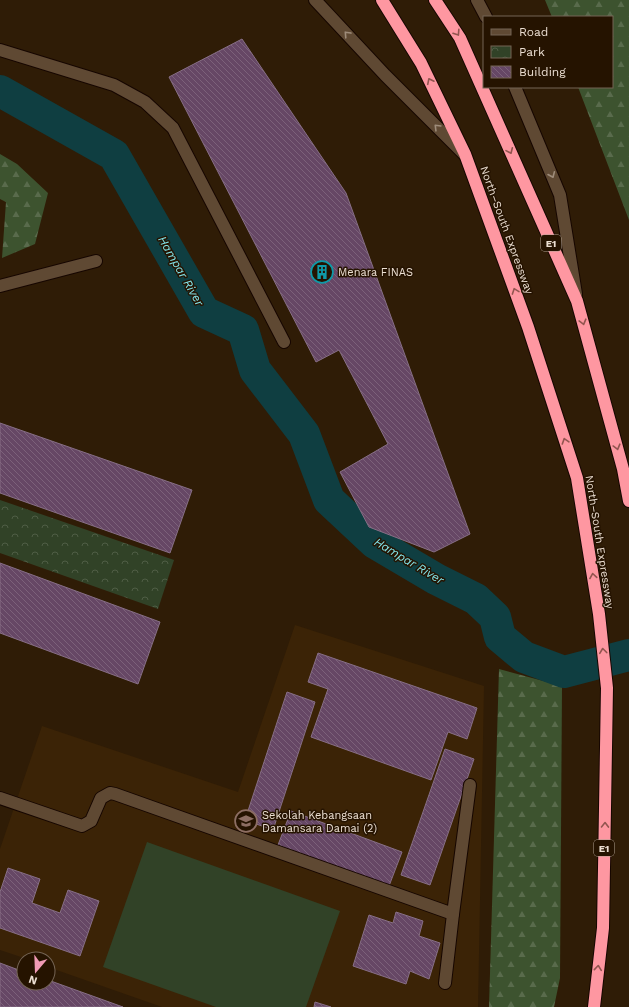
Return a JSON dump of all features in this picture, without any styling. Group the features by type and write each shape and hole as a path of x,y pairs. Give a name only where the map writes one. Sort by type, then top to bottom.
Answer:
{"highway":[{"name":"North–South Expressway","path":"382,0 421,63 465,154 528,327 577,478 599,614 607,688 603,928 594,1007"},
{"name":"E1","path":"435,0 460,38 577,301 623,469 629,501"}],"lane":[{"path":"315,0 385,75 465,154"},
{"path":"477,0 485,16"},
{"path":"0,50 114,85 145,102 173,128 284,342"},
{"path":"515,88 560,195 577,301"},
{"path":"0,286 96,261"},
{"path":"445,983 470,786"},
{"path":"0,798 82,826 91,821 101,798 110,793 115,794 453,914"}],"shaded area":[{"name":"Sekolah Kebangsaan Damansara Damai (2)","path":"295,625 484,686 478,1007 162,1007 56,970 56,951 16,951 16,955 0,950 0,849 42,726 238,792"}],"green space":[{"path":"545,0 629,0 629,220 578,88 613,88 613,16 552,16"},
{"path":"0,154 17,164 48,193 35,244 2,258 6,202 0,199"},
{"path":"0,500 174,560 158,609 0,553"},
{"path":"499,669 562,686 560,978 554,1007 489,1007"},
{"path":"147,842 340,911 306,1007 216,1007 103,967"}],"building":[{"name":"Menara FINAS","path":"242,39 346,193 470,534 434,552 369,527 340,472 388,444 339,350 316,362 169,77"},
{"path":"0,423 192,490 170,553 0,493"},
{"path":"0,563 160,622 138,684 0,633"},
{"path":"318,653 477,708 467,739 448,732 431,780 311,737 328,689 308,682"},
{"path":"287,692 315,702 273,830 245,820"},
{"path":"445,749 474,759 430,885 401,875"},
{"path":"291,811 402,852 389,886 278,845"},
{"path":"8,868 40,879 32,903 60,913 68,890 99,901 80,956 0,928 0,892"},
{"path":"396,912 423,921 419,936 440,943 429,979 410,971 406,984 353,966 369,915 393,923"},
{"path":"0,963 16,969 16,991 56,991 56,983 123,1007 0,1007"},
{"path":"315,1002 331,1007 314,1007"}],"waterway":[{"name":"Hampar River","path":"0,91 114,155 204,312 243,330 255,370 304,434 329,500 375,543 436,579 476,599 495,617 500,637 524,657 564,672 629,655"}],"place":[{"name":"Menara FINAS","path":"322,272"},
{"name":"Sekolah Kebangsaan Damansara Damai (2)","path":"246,821"}]}
